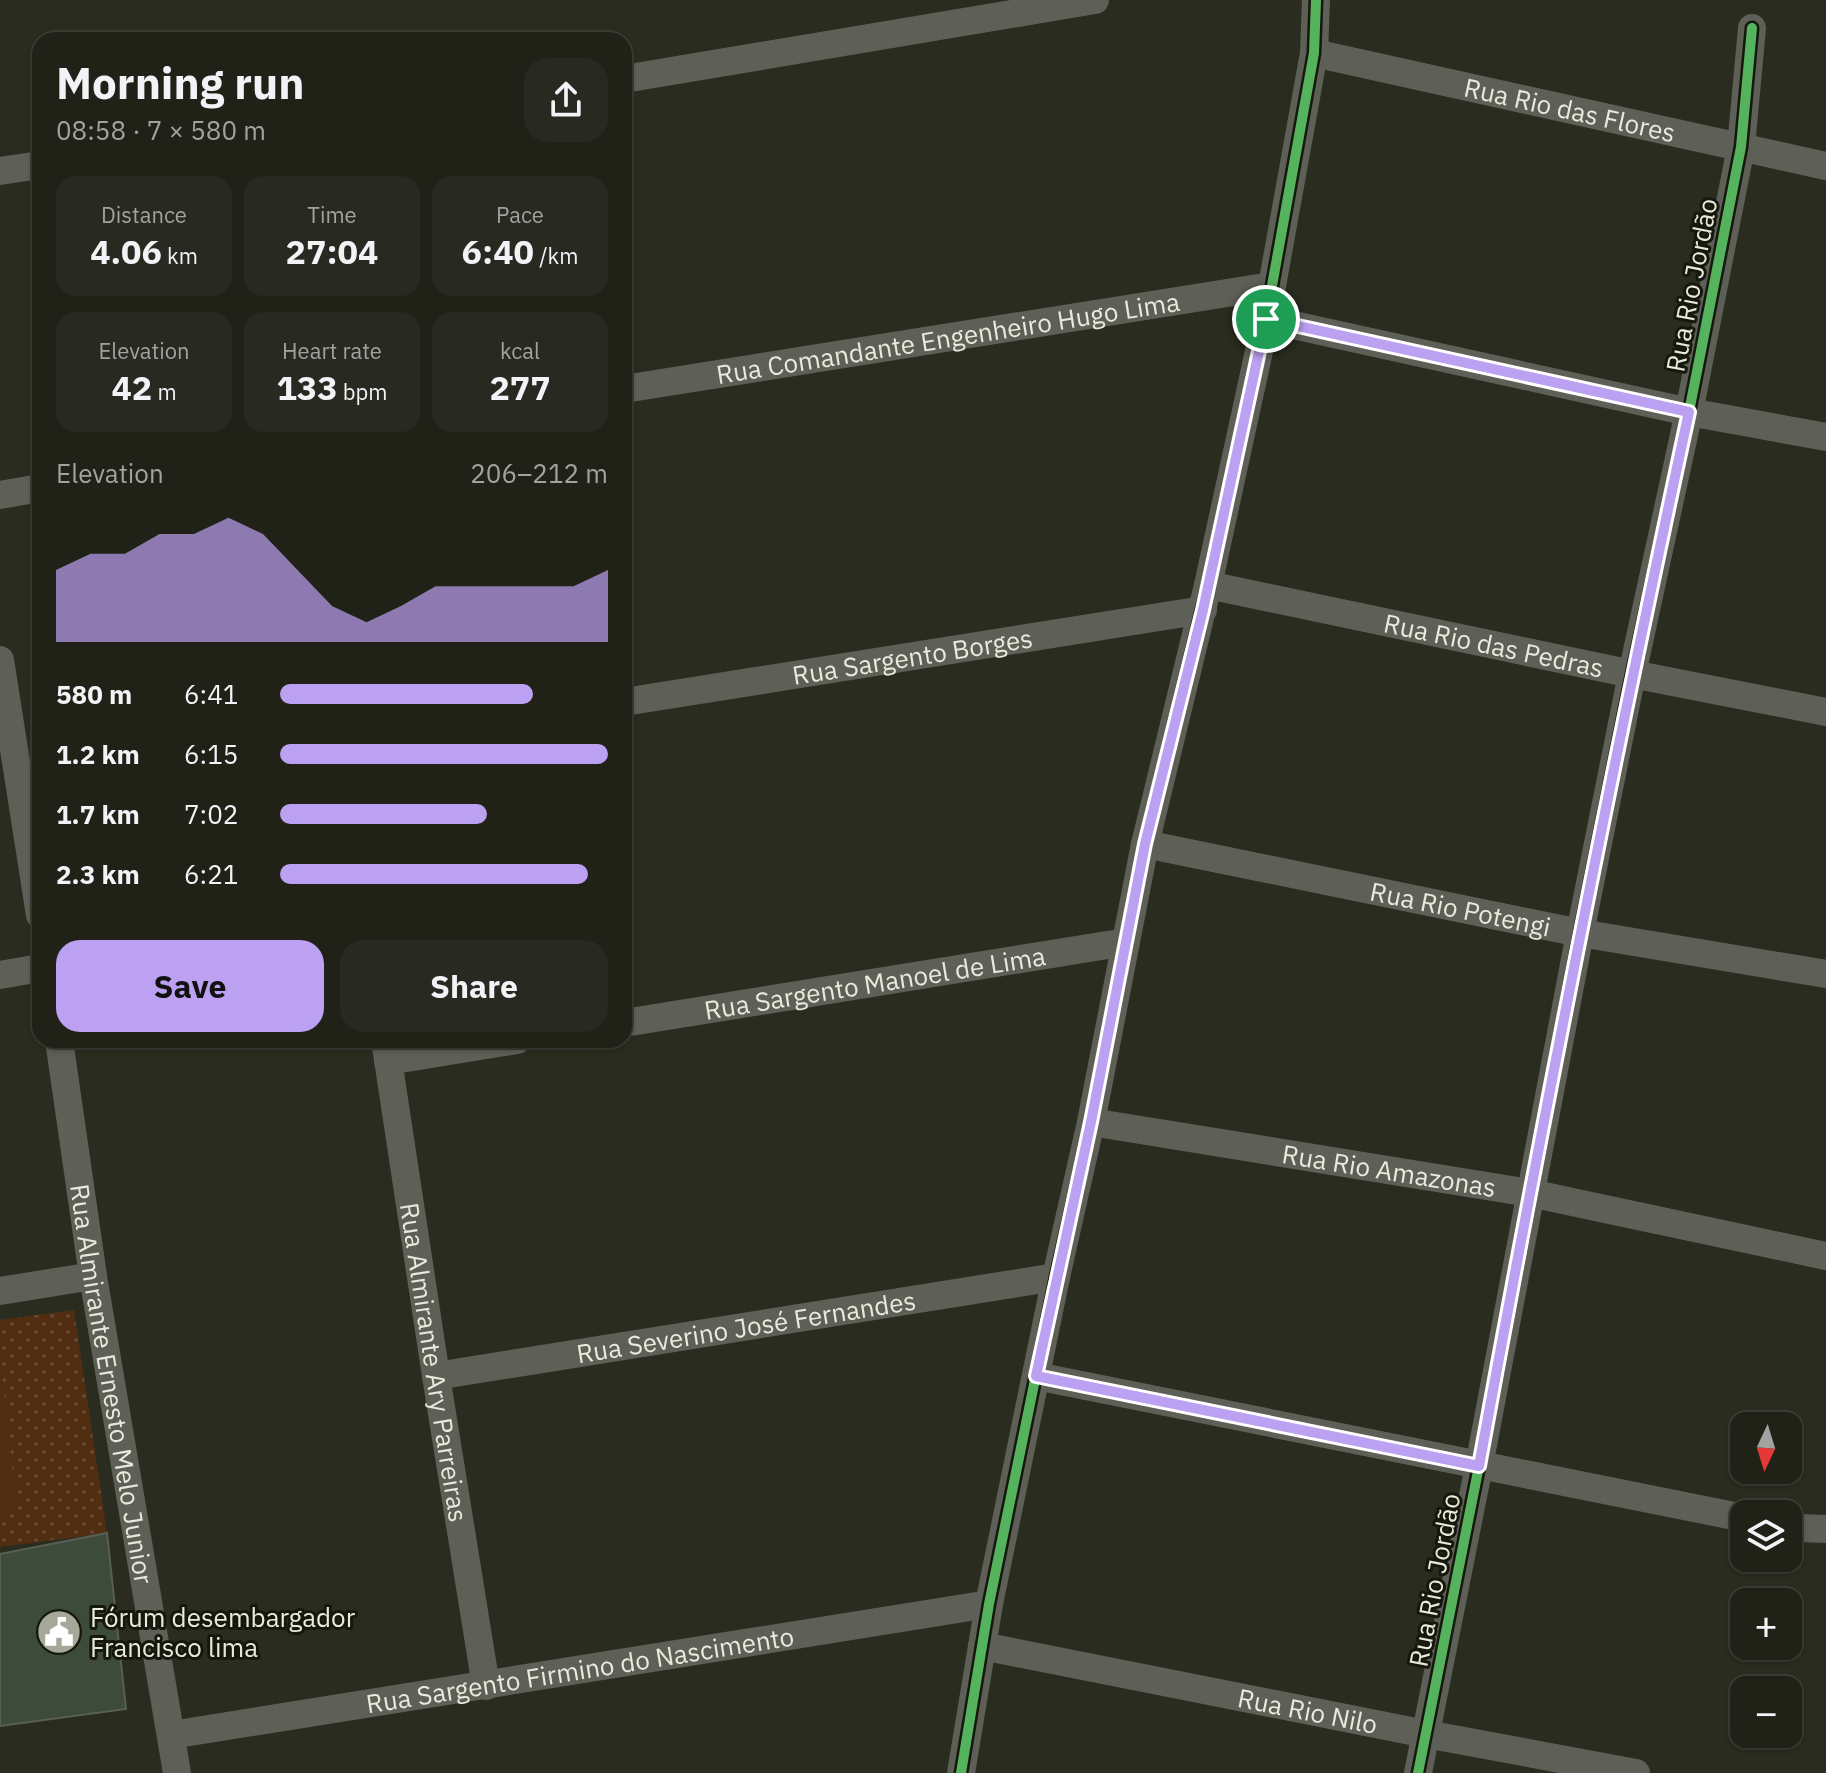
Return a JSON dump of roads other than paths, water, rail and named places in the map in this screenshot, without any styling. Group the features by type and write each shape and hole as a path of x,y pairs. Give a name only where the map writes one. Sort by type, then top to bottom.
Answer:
{"street":[{"path":"632,78 1095,0"},
{"path":"961,1773 989,1604 1091,1122 1145,844 1206,597 1266,319 1314,53 1316,0"},
{"name":"Rua Rio Jordão","path":"1418,1773 1580,933 1741,147 1752,28"},
{"name":"Rua Rio das Flores","path":"1314,53 1826,166"},
{"path":"0,171 32,166"},
{"name":"Rua Comandante Engenheiro Hugo Lima","path":"632,388 1271,286"},
{"path":"1266,319 1689,412 1826,437"},
{"path":"0,495 32,489"},
{"name":"Rua Rio das Pedras","path":"1206,597 1826,712"},
{"name":"Rua Sargento Borges","path":"632,701 1206,597"},
{"path":"0,660 32,864"},
{"name":"Rua Rio Potengi","path":"1145,844 1580,933 1826,974"},
{"name":"Rua Sargento Manoel de Lima","path":"632,1022 1126,942"},
{"path":"0,975 32,969"},
{"name":"Rua Almirante Ernesto Melo Junior","path":"60,1048 93,1276 177,1773"},
{"path":"386,1050 412,1048"},
{"name":"Rua Almirante Ary Parreiras","path":"386,1050 486,1686"},
{"name":"Rua Rio Amazonas","path":"1091,1122 1530,1193 1826,1256"},
{"path":"0,1291 93,1276"},
{"name":"Rua Severino José Fernandes","path":"436,1376 1056,1277"},
{"path":"1036,1376 1730,1515"},
{"path":"1802,1527 1826,1529"},
{"name":"Rua Sargento Firmino do Nascimento","path":"171,1735 989,1604"},
{"name":"Rua Rio Nilo","path":"982,1646 1636,1773"}],"place":[{"name":"Fórum desembargador Francisco lima","path":"59,1632"}]}
